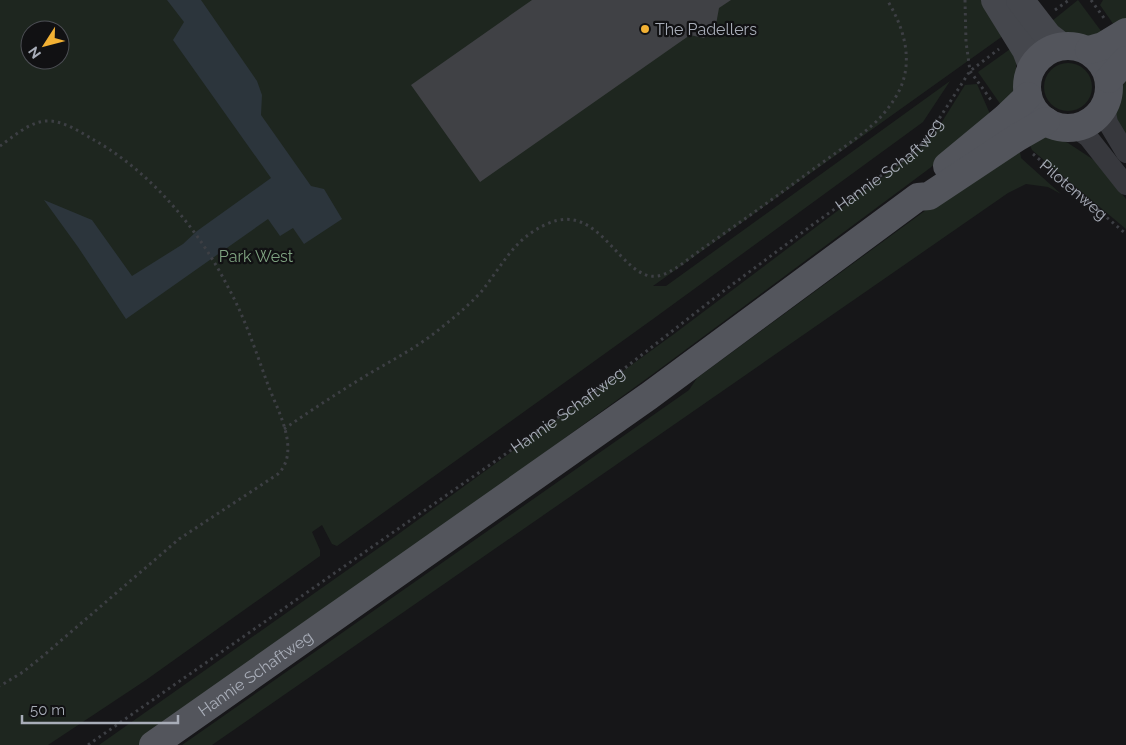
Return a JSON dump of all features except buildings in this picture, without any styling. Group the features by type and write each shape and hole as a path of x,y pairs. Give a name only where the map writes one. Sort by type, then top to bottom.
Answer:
{"main road":[{"path":"1089,50 1103,46 1126,32"},
{"path":"1061,46 1075,46 1089,50 1102,63 1118,70 1105,106 1092,120 1074,128 1060,127 1046,122 1034,110 1028,96 1028,80 1032,66 1044,53 1061,46"},
{"name":"Hannie Schaftweg","path":"918,197 922,186 1005,118 1028,96"},
{"name":"Hannie Schaftweg","path":"152,745 649,396 918,197 929,196 1018,137 1046,122"}],"street":[{"path":"995,0 1026,50 1032,66"},
{"path":"1020,0 1048,36 1061,46"},
{"path":"1105,106 1108,123 1126,153"},
{"path":"1074,128 1088,137 1126,185"}],"path":[{"path":"284,429 341,391 404,354 440,330 480,292 516,244 548,223 557,220 568,220 586,225 644,274 656,276 668,272 700,250 868,129 893,101 899,91 906,68 906,47 904,36 887,0"},
{"path":"965,0 966,42 970,71 995,105"},
{"name":"Hannie Schaftweg","path":"88,745 599,389 770,256 910,155 930,134 970,71 1004,46"},
{"path":"0,146 37,122 47,120 72,128 104,146 137,169 164,197 193,232 214,264 240,312 284,429 287,440 288,460 278,474 179,538 50,650 23,672 0,686"},
{"name":"Pilotenweg","path":"1030,151 1126,234"}],"green space":[{"name":"Park West","path":"0,0 987,0 1007,33 653,286 666,286 950,81 923,122 337,546 332,544 322,525 312,532 320,550 320,556 146,680 48,745 0,745"},
{"path":"1078,0 1104,35 1087,38 1068,36 1047,25"},
{"path":"1103,0 1126,0 1126,21 1116,28 1100,5"},
{"path":"1013,47 1016,60 1016,89 1001,105 978,72"},
{"path":"1063,63 1073,63 1085,70 1092,82 1092,92 1085,104 1073,111 1063,111 1055,107 1048,100 1044,92 1044,82 1048,74 1055,67"},
{"path":"1126,75 1126,141 1113,110 1118,102"},
{"path":"977,84 990,114 930,168 653,374 142,745 99,745 397,535 674,334 917,151 935,133 965,85"},
{"path":"1057,138 1068,143 1097,162 1126,199 1126,229 1032,150 1027,139"},
{"path":"1019,145 1021,158 1061,194 1048,187 1026,184 1008,193 212,745 182,745 689,390 697,378 990,163"}],"shaded area":[{"path":"167,0 201,0 257,81 262,95 261,115 311,186 324,189 342,219 304,244 293,228 280,236 268,219 126,319 44,200 92,220 132,276 183,244 197,231 271,178 173,40 184,22"}],"place":[{"name":"The Padellers","path":"645,29"}]}
